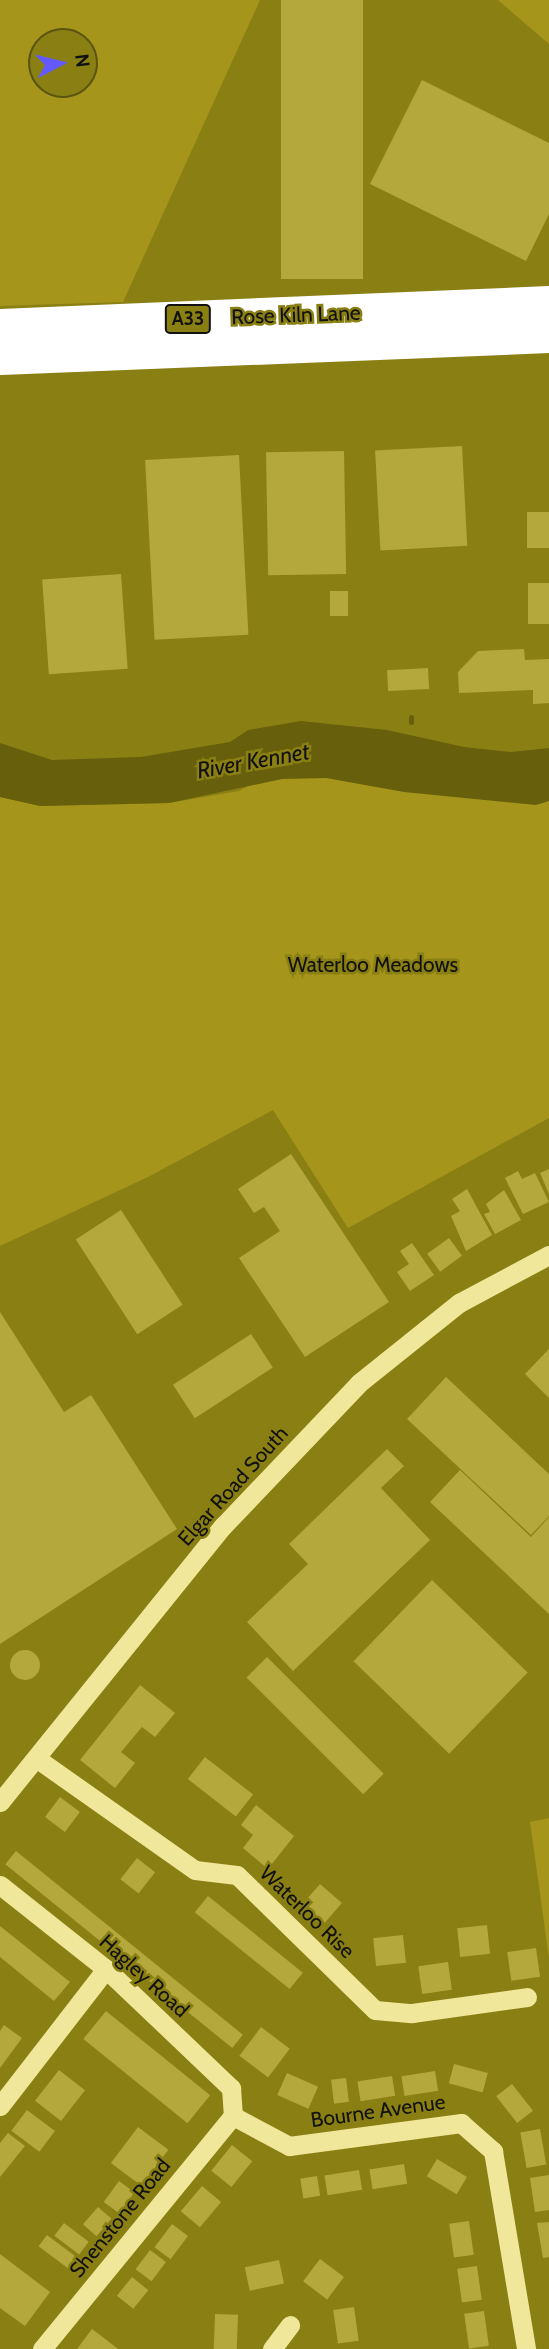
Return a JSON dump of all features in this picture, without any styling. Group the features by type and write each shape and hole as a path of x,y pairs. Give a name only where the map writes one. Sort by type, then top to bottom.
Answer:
{"highway":[{"name":"Rose Kiln Lane","path":"0,327 549,304"},
{"name":"Rose Kiln Lane","path":"0,356 549,334"}],"street":[{"name":"Elgar Road South","path":"0,1802 223,1526 359,1383 459,1303 549,1255"},
{"name":"Waterloo Rise","path":"36,1758 195,1870 237,1875 375,2010 412,2013 527,1997"},
{"name":"Hagley Road","path":"0,1885 106,1969 232,2088 233,2116"},
{"path":"0,2106 106,1969"},
{"name":"Shenstone Road","path":"42,2349 233,2116"},
{"name":"Bourne Avenue","path":"233,2116 289,2146 461,2123 493,2151 526,2349"},
{"path":"272,2349 290,2325"}],"green space":[{"path":"0,0 260,0 123,302 0,306"},
{"path":"498,0 549,0 549,44"},
{"name":"Waterloo Meadows","path":"281,767 527,804 549,793 549,1118 348,1228 273,1110 148,1177 0,1246 0,797 40,806 169,803 239,791"},
{"path":"549,1818 549,1958 530,1822"}],"water":[{"name":"River Kennet","path":"301,721 387,730 464,747 511,752 549,748 549,801 536,805 404,792 326,778 282,779 169,803 40,806 0,797 0,743 52,760 141,757 230,742 248,730"}],"building":[{"path":"281,0 363,0 363,279 281,279"},
{"path":"422,80 549,143 549,214 526,261 370,184"},
{"path":"462,446 467,546 380,550 375,451"},
{"path":"344,451 346,574 268,575 266,452"},
{"path":"239,455 248,635 155,640 145,460"},
{"path":"527,512 549,512 549,548 527,548"},
{"path":"121,574 128,669 49,674 42,580"},
{"path":"528,583 549,583 549,624 528,624"},
{"path":"330,591 348,591 348,616 330,616"},
{"path":"524,649 525,660 549,659 549,703 533,704 533,690 459,693 458,672 478,651"},
{"path":"428,668 429,689 388,691 387,670"},
{"path":"291,1154 389,1302 305,1357 239,1258 280,1231 264,1207 254,1213 238,1189"},
{"path":"549,1169 549,1194 540,1173"},
{"path":"518,1171 522,1179 535,1173 549,1202 523,1214 505,1178"},
{"path":"467,1189 492,1235 466,1251 451,1216 460,1211 452,1199"},
{"path":"504,1190 521,1220 495,1234 484,1214 490,1212 486,1204"},
{"path":"121,1210 183,1305 137,1334 76,1239"},
{"path":"449,1238 462,1256 440,1272 427,1254"},
{"path":"412,1243 434,1275 410,1291 397,1272 409,1264 400,1251"},
{"path":"0,1312 64,1412 91,1395 177,1529 0,1644"},
{"path":"251,1334 273,1368 195,1418 173,1385"},
{"path":"549,1349 549,1398 525,1374"},
{"path":"446,1377 549,1474 549,1516 531,1535 407,1419"},
{"path":"387,1449 404,1466 381,1488 430,1540 293,1671 247,1622 308,1564 289,1544"},
{"path":"460,1470 531,1537 549,1517 549,1614 430,1502"},
{"path":"432,1580 528,1672 449,1754 354,1661"},
{"path":"25,1650 36,1654 40,1665 36,1676 25,1680 14,1676 10,1665 14,1654"},
{"path":"267,1657 384,1774 363,1794 246,1678"},
{"path":"140,1685 175,1713 155,1737 142,1727 121,1752 135,1763 115,1788 80,1760"},
{"path":"205,1757 253,1795 236,1817 188,1779"},
{"path":"60,1797 80,1812 65,1832 45,1817"},
{"path":"256,1805 294,1836 268,1869 243,1848 253,1835 241,1825"},
{"path":"16,1851 243,2035 232,2048 5,1864"},
{"path":"137,1858 155,1872 139,1893 120,1879"},
{"path":"320,1884 342,1903 325,1923 303,1904"},
{"path":"208,1896 303,1973 290,1989 195,1912"},
{"path":"487,1925 490,1954 460,1957 457,1928"},
{"path":"0,1926 70,1982 54,2001 0,1957"},
{"path":"403,1935 406,1963 376,1966 373,1938"},
{"path":"536,1948 540,1977 511,1981 507,1952"},
{"path":"448,1962 452,1990 422,1994 418,1966"},
{"path":"106,2011 210,2095 187,2123 83,2039"},
{"path":"4,2025 22,2038 0,2068 0,2031"},
{"path":"261,2027 290,2049 268,2077 239,2056"},
{"path":"454,2064 488,2073 483,2092 449,2083"},
{"path":"59,2070 85,2090 61,2121 35,2101"},
{"path":"435,2071 438,2091 405,2096 401,2076"},
{"path":"287,2073 318,2087 308,2109 277,2095"},
{"path":"392,2076 395,2096 361,2101 357,2081"},
{"path":"346,2078 349,2102 334,2104 331,2080"},
{"path":"512,2084 533,2111 517,2123 496,2096"},
{"path":"27,2110 55,2131 39,2152 11,2131"},
{"path":"138,2127 168,2150 141,2186 111,2163"},
{"path":"540,2129 546,2164 527,2168 520,2132"},
{"path":"8,2133 25,2146 0,2177 0,2143"},
{"path":"232,2145 252,2161 231,2187 211,2171"},
{"path":"437,2159 467,2177 457,2194 427,2176"},
{"path":"404,2164 407,2184 373,2189 369,2169"},
{"path":"359,2170 362,2190 328,2195 324,2175"},
{"path":"549,2175 549,2210 535,2212 530,2178"},
{"path":"317,2176 320,2196 303,2198 300,2179"},
{"path":"119,2181 134,2192 119,2213 104,2202"},
{"path":"202,2186 221,2202 200,2227 181,2211"},
{"path":"98,2207 112,2219 96,2236 83,2224"},
{"path":"469,2221 474,2255 454,2257 449,2224"},
{"path":"549,2222 549,2257 543,2258 537,2223"},
{"path":"64,2223 89,2242 79,2254 54,2236"},
{"path":"172,2224 188,2236 171,2259 155,2247"},
{"path":"47,2235 77,2258 69,2269 39,2246"},
{"path":"150,2250 166,2262 152,2281 136,2269"},
{"path":"0,2254 50,2292 25,2326 0,2308"},
{"path":"320,2259 344,2277 327,2299 303,2281"},
{"path":"279,2260 284,2283 250,2291 245,2267"},
{"path":"477,2266 482,2300 462,2302 457,2269"},
{"path":"132,2277 148,2290 133,2309 117,2296"},
{"path":"354,2307 359,2341 338,2344 333,2310"},
{"path":"484,2311 489,2346 469,2348 464,2314"},
{"path":"215,2314 238,2315 237,2349 214,2349"},
{"path":"92,2329 104,2338 118,2349 77,2349"}],"waterway":[{"path":"411,717 411,722"}]}
